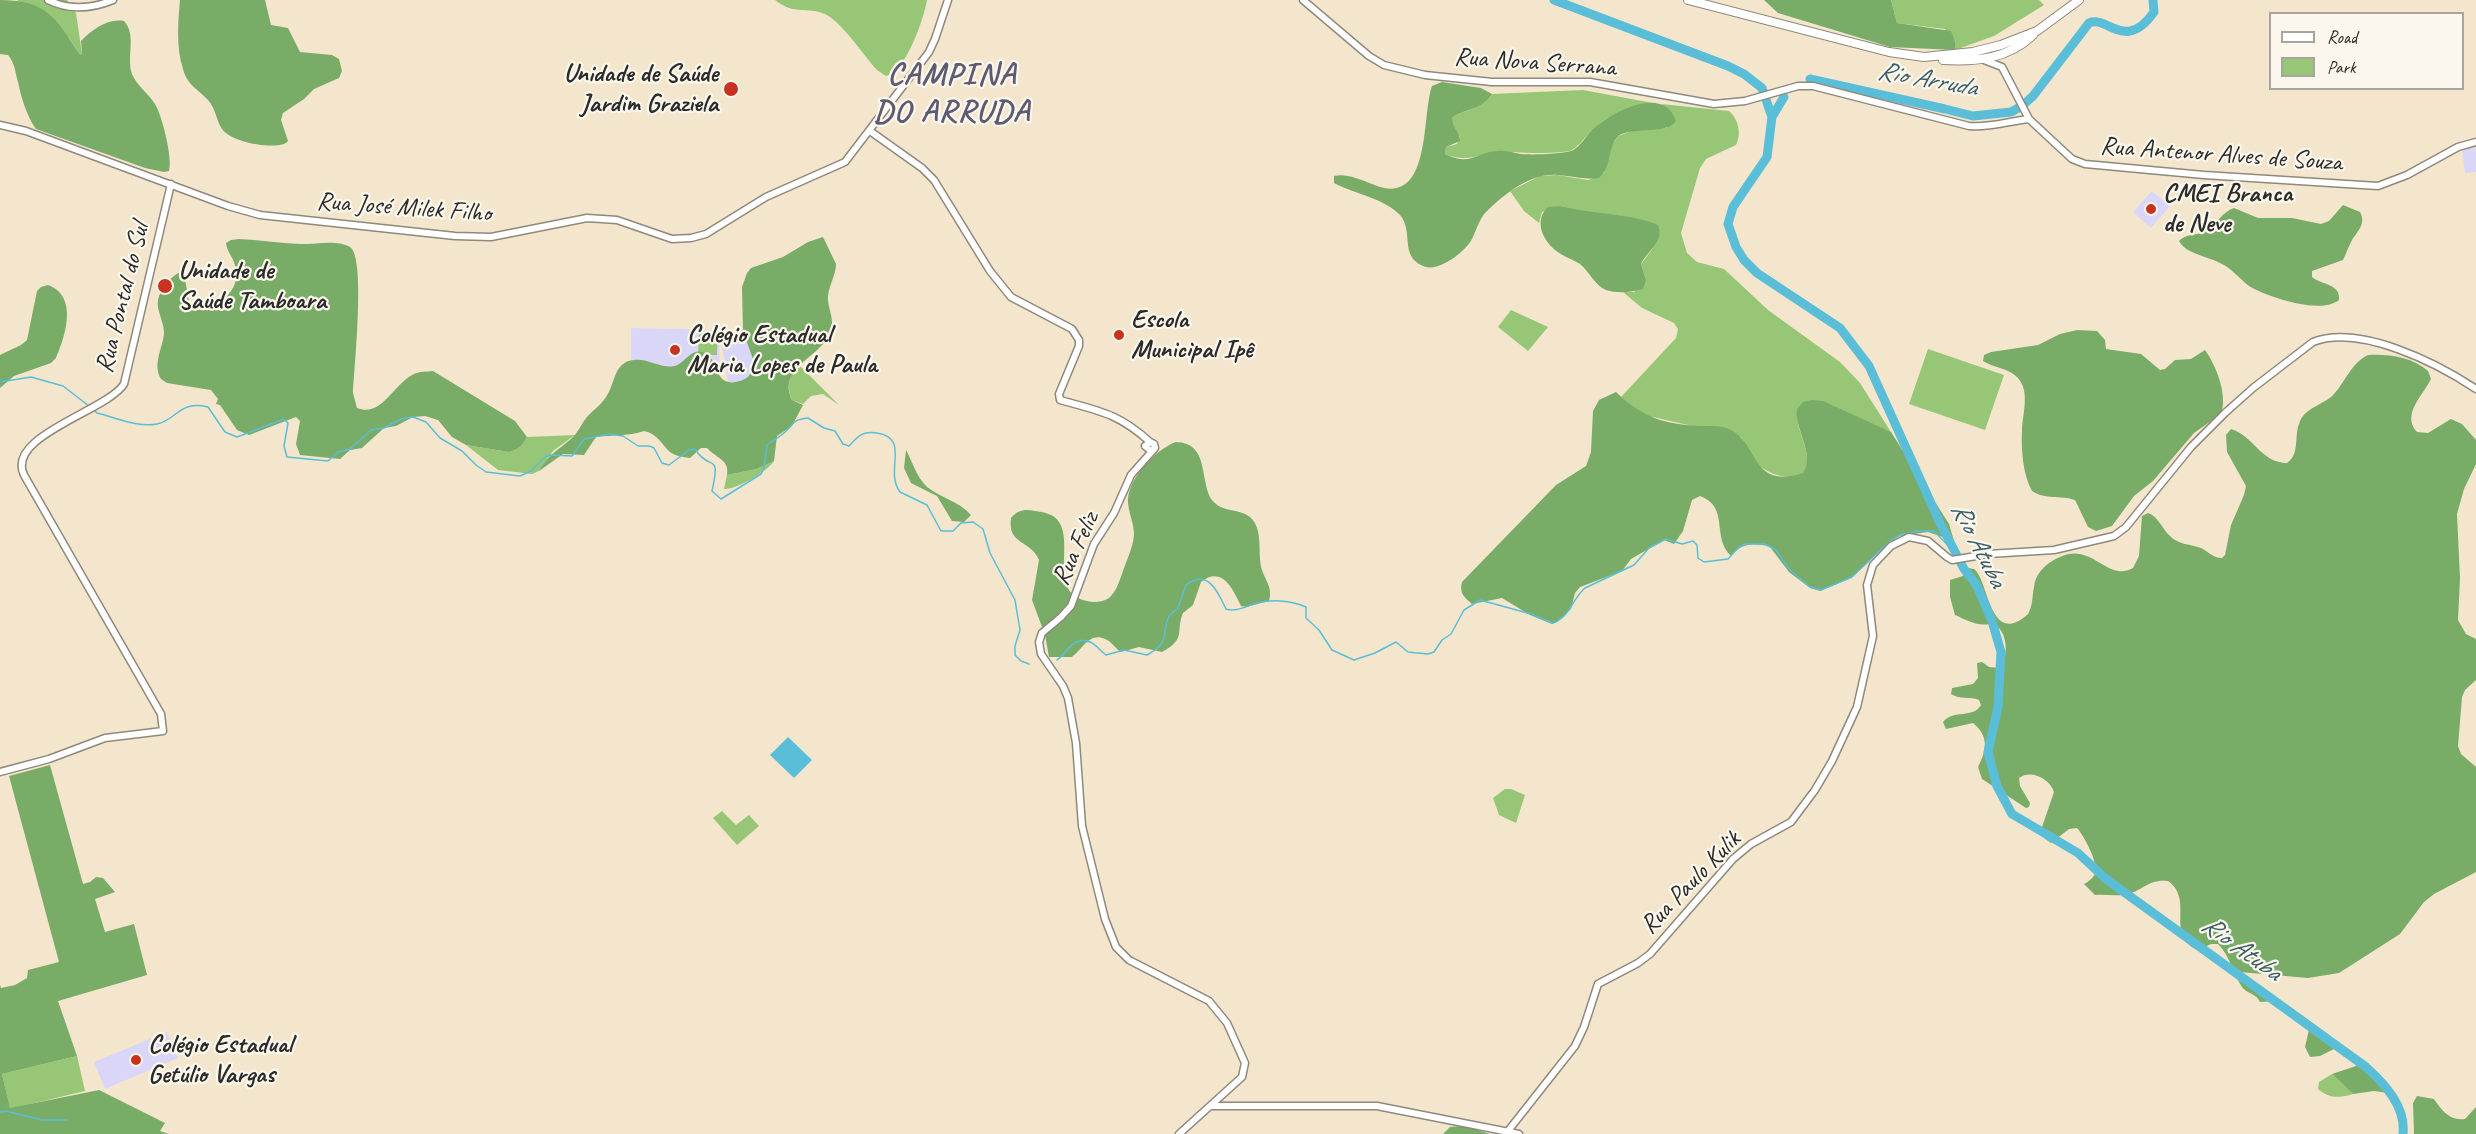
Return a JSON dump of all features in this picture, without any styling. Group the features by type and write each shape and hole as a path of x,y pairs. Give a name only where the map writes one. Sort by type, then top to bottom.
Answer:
{"highway":[{"path":"1688,0 1889,52 1945,60 1984,60 2004,54 2018,47 2079,0"},
{"path":"1924,57 1973,52 2001,45 2037,31"}],"street":[{"path":"48,0 70,8 82,8 113,0"},
{"name":"Rua José Milek Filho","path":"0,125 26,131 228,206 260,215 455,236 491,237 600,217 617,220 672,239 692,238 718,227 766,197 845,162 929,52 948,0"},
{"name":"Rua Nova Serrana","path":"1303,0 1369,56 1384,65 1425,75 1492,82 1590,82 1714,104 1750,100 1785,88 1813,86 1969,126 1985,128 2008,121 2029,119"},
{"path":"1984,60 2002,67 2004,54"},
{"name":"Rua Antenor Alves de Souza","path":"2002,67 2029,119 2072,159 2085,164 2378,186 2390,183 2458,147 2476,142"},
{"name":"Rua Feliz","path":"870,131 922,168 934,180 990,271 1011,297 1072,329 1079,346 1059,394 1060,400 1095,408 1122,419 1137,430 1148,447 1124,489 1114,513 1094,544 1071,606 1042,633 1039,642 1041,654 1063,686 1068,698 1076,743 1082,826 1105,919 1116,947 1129,960 1209,1001 1227,1023 1245,1063 1242,1077 1210,1106"},
{"name":"Rua Pontal do Sul","path":"0,772 56,757 105,738 163,731 161,714 22,471 22,458 36,441 119,390 126,378 171,184"},
{"name":"Rua Paulo Kulik","path":"1508,1131 1575,1046 1584,1027 1598,984 1650,954 1733,859 1751,844 1791,822 1812,796 1857,707 1873,636 1867,585 1873,566 1891,546 1909,537 1928,541 1947,557 1956,559 2054,550 2114,536 2134,518 2191,447 2236,402 2307,346 2328,336 2364,339 2423,359 2476,389"},
{"path":"1179,1134 1210,1106 1371,1105 1519,1134"}],"shaded area":[{"path":"2476,148 2476,172 2465,173 2462,150"},
{"name":"CMEI Branca de Neve","path":"2152,191 2170,206 2151,228 2133,212"},
{"name":"Colégio Estadual Maria Lopes de Paula","path":"754,327 763,380 729,386 720,335 719,371 631,369 631,328 720,330 720,333"},
{"name":"Colégio Estadual Getúlio Vargas","path":"167,1032 178,1058 105,1089 94,1062"}],"green space":[{"path":"0,0 29,4 49,14 80,55 82,54 81,41 90,33 106,23 124,21 131,39 132,74 152,100 164,127 169,171 145,168 36,129 25,107 12,61 8,55 0,54"},
{"path":"17,0 67,0 76,13 82,54 80,56 69,38"},
{"path":"180,0 265,0 271,25 288,28 300,52 332,55 339,59 342,71 339,78 314,89 283,113 281,120 288,141 286,143 271,146 252,144 234,138 222,129 211,103 190,83 183,69 178,43"},
{"path":"775,0 927,0 918,31 907,55 893,72 886,76 877,70 832,18 818,12 789,8"},
{"path":"1764,0 1891,0 1897,23 1951,31 1955,50 1890,47 1778,13"},
{"path":"1891,0 2039,0 2044,5 1994,36 1955,50 1955,42 1945,29 1897,23"},
{"path":"1442,82 1481,88 1492,94 1479,106 1452,118 1460,141 1446,147 1445,154 1454,158 1468,159 1498,151 1553,154 1571,151 1578,147 1591,131 1613,115 1625,109 1650,103 1661,104 1670,110 1676,121 1666,128 1632,131 1618,136 1612,146 1606,169 1599,178 1548,175 1519,186 1484,214 1464,250 1451,260 1436,267 1423,266 1411,256 1406,228 1400,215 1386,204 1334,183 1334,176 1353,177 1384,188 1399,187 1410,180 1422,150 1432,86"},
{"path":"1583,90 1653,103 1637,106 1612,116 1597,125 1570,151 1500,152 1470,158 1445,154 1446,147 1457,144 1460,137 1452,126 1452,118 1484,103 1492,94"},
{"path":"1661,104 1729,111 1738,126 1739,136 1736,145 1706,159 1700,168 1681,233 1687,253 1697,262 1724,269 1768,310 1840,362 1860,383 1891,432 1831,405 1812,400 1798,424 1806,450 1807,465 1799,475 1785,477 1763,469 1751,455 1741,437 1648,416 1637,411 1621,397 1676,338 1678,329 1674,323 1642,308 1623,292 1634,292 1646,280 1641,264 1653,248 1633,219 1617,215 1584,213 1561,206 1542,212 1539,223 1524,211 1510,191 1540,176 1557,175 1588,180 1604,173 1611,147 1618,136 1634,130 1667,128 1667,108"},
{"path":"2343,205 2360,212 2362,221 2360,228 2343,260 2312,271 2312,277 2337,291 2339,300 2331,304 2307,305 2268,295 2249,286 2224,265 2192,252 2179,241 2207,230 2226,212 2234,208 2258,218 2292,218 2321,224 2329,221"},
{"path":"1561,206 1634,218 1658,225 1660,231 1657,241 1641,264 1646,280 1643,289 1625,292 1606,290 1580,264 1550,246 1541,229 1541,218 1548,207"},
{"path":"823,237 836,264 828,296 832,328 825,342 795,371 790,379 789,389 792,400 803,405 792,426 777,436 774,461 757,469 727,475 724,463 707,448 701,448 690,458 680,456 670,452 652,434 644,431 627,435 596,437 584,455 563,454 539,471 550,456 573,437 587,417 604,400 619,369 627,362 639,360 669,367 678,365 700,351 710,357 721,378 725,381 740,381 747,377 755,365 743,331 742,287 747,273 751,268 783,257 808,242"},
{"path":"239,239 299,244 332,243 350,247 355,255 358,291 353,393 357,408 366,410 374,408 407,378 416,373 433,371 515,421 527,437 524,442 509,452 466,445 452,437 438,420 425,416 413,417 396,426 384,428 362,448 350,450 340,459 300,455 296,444 300,421 296,417 249,435 237,430 220,405 216,404 218,399 211,390 167,383 161,379 158,368 164,333 158,300 161,292 175,275 184,274 190,307 201,310 218,303 232,290 236,278 235,265 226,243"},
{"path":"48,285 57,290 66,307 66,328 56,358 51,363 14,376 0,388 0,355 27,340 37,291"},
{"path":"1511,310 1548,327 1528,351 1498,327"},
{"path":"2077,330 2097,331 2105,340 2106,349 2141,354 2160,370 2165,369 2175,360 2191,359 2205,350 2217,372 2223,398 2221,414 2194,433 2153,481 2134,496 2112,526 2096,531 2088,527 2075,500 2042,496 2032,491 2026,478 2022,454 2024,389 2013,374 1983,361 1984,355 1991,352 2038,345 2060,334"},
{"path":"699,331 718,331 717,355 698,355"},
{"path":"1928,349 2004,375 1985,430 1909,404"},
{"path":"2368,355 2400,357 2415,362 2428,371 2431,379 2412,412 2411,419 2417,432 2428,433 2451,419 2462,424 2476,440 2476,464 2464,489 2457,514 2460,578 2458,620 2466,634 2476,639 2476,680 2465,690 2462,697 2458,746 2461,754 2476,767 2476,872 2434,894 2424,902 2400,934 2339,973 2308,978 2240,972 2238,975 2240,979 2275,1001 2260,1002 2242,987 2226,954 2218,944 2211,944 2198,950 2188,944 2181,927 2179,898 2176,889 2168,881 2151,883 2128,894 2120,895 2095,895 2084,884 2093,877 2096,869 2090,850 2077,828 2069,829 2051,843 2044,838 2042,827 2054,792 2049,783 2034,775 2024,775 2019,778 2020,786 2030,803 2026,808 1982,779 1978,767 1985,749 1982,733 1973,723 1946,729 1943,722 1952,716 1978,709 1981,705 1979,700 1951,694 1952,688 1973,684 1978,678 1977,663 1982,662 1989,667 2000,668 2006,650 2002,632 1993,623 1978,624 1955,615 1950,597 1950,580 1963,576 1967,568 1974,569 1998,618 2005,623 2015,623 2030,611 2038,575 2046,565 2057,558 2078,554 2117,571 2133,568 2139,556 2142,516 2148,513 2155,517 2173,539 2222,558 2225,555 2231,525 2246,486 2227,452 2226,435 2231,429 2239,432 2271,459 2287,463 2294,455 2301,418 2334,394 2353,367"},
{"path":"799,365 839,405 823,394 811,396 803,404 792,400 789,390 790,381"},
{"path":"1616,392 1635,408 1654,418 1686,425 1731,430 1747,445 1765,471 1786,477 1803,473 1806,466 1806,450 1798,425 1797,409 1803,402 1823,401 1891,432 1949,524 1954,541 1928,532 1899,536 1889,542 1851,578 1820,591 1810,588 1789,572 1770,547 1759,544 1744,546 1731,556 1722,540 1715,507 1700,496 1692,500 1683,531 1674,544 1664,540 1631,559 1622,571 1580,587 1575,593 1571,609 1557,622 1552,624 1530,615 1502,598 1472,604 1463,594 1462,582 1556,485 1586,466 1591,452 1593,411 1599,400"},
{"path":"575,435 553,451 539,471 532,474 498,470 466,445 509,452 520,447 527,437"},
{"path":"1176,442 1187,444 1199,456 1212,500 1221,507 1246,514 1254,522 1259,535 1262,570 1270,589 1269,601 1246,607 1241,606 1226,581 1215,576 1208,577 1201,582 1193,605 1183,613 1178,639 1162,652 1139,647 1121,652 1109,641 1099,637 1087,642 1072,657 1049,657 1045,635 1032,600 1039,560 1031,549 1016,538 1011,527 1011,518 1019,512 1028,510 1054,517 1063,532 1065,579 1068,589 1075,596 1087,601 1098,602 1107,599 1117,587 1133,540 1133,526 1128,503 1132,485 1151,458"},
{"path":"906,450 917,474 927,487 961,506 971,515 964,522 952,521 937,496 911,483 904,468"},
{"path":"774,461 751,479 724,489 727,475 757,469"},
{"path":"50,765 83,884 96,877 103,878 115,892 95,899 105,932 134,924 147,975 58,1001 77,1056 2,1074 10,1108 99,1090 165,1123 160,1131 169,1134 0,1134 0,985 1,988 15,985 27,978 28,970 59,962 9,776"},
{"path":"1505,789 1525,795 1516,823 1499,815 1493,798"},
{"path":"722,811 736,825 749,815 759,826 737,845 713,818"},
{"path":"2310,1025 2340,1046 2320,1056 2310,1057 2305,1047"},
{"path":"77,1056 85,1091 10,1109 2,1074"},
{"path":"2358,1059 2373,1072 2388,1093 2374,1091 2353,1094 2332,1074 2356,1066"},
{"path":"2332,1074 2353,1094 2335,1097 2318,1089 2319,1082"},
{"path":"2417,1096 2434,1099 2443,1111 2451,1117 2460,1119 2465,1119 2476,1107 2476,1134 2414,1134 2413,1103"},
{"path":"1464,1126 1490,1134 1443,1134 1450,1127"}],"water":[{"path":"788,737 812,760 794,778 770,755"}],"waterway":[{"name":"Rio Atuba","path":"1554,0 1728,66 1744,74 1762,88 1772,117 1767,157 1733,207 1728,224 1736,247 1744,260 1757,273 1840,328 1869,366 1940,523 1964,569 1976,584 1992,621 2001,652 1998,707 1988,752 1997,786 2012,814 2078,853 2106,879 2366,1067 2387,1089 2398,1105 2403,1134"},
{"name":"Rio Arruda","path":"1810,79 1973,116 2011,112 2033,96 2089,23 2096,22 2118,30 2134,30 2144,24 2154,12 2153,0"},
{"name":"Rio Arruda","path":"1772,117 1784,97"},
{"path":"0,382 31,377 63,386 89,406"},
{"path":"93,409 97,413 127,422 150,425 164,422 184,408 208,407 225,432 237,437 284,419 288,423 284,446 287,457 328,461 338,452 350,449 371,430 384,428 401,419 413,417 426,422 440,438 462,451 486,472 520,476 531,471 545,457 572,456 584,439 610,434 623,436 638,446 654,448 662,463 669,465 689,450 695,449 700,456 715,466 712,491 721,499 761,474 767,445 798,420 808,418 824,428 835,431 843,444 849,446 861,435 877,433 893,441 894,475 900,492 927,505 941,531 953,531 961,523 973,522 983,529 990,553 1015,600 1020,630 1015,655 1021,661 1029,664"},
{"path":"1057,660 1072,645 1084,640 1094,644 1106,655 1124,650 1147,655 1163,642 1166,623 1169,616 1178,608 1186,585 1200,579 1216,589 1226,609 1237,610 1260,602 1274,601 1306,607 1306,618 1319,630 1332,650 1354,660 1375,653 1396,642 1408,652 1428,654 1434,652 1442,640 1451,634 1464,610 1480,600 1531,614 1553,623 1563,617 1585,588 1634,565 1649,548 1666,539 1682,544 1693,541 1697,545 1698,558 1704,562 1728,559 1745,544 1765,544 1776,550 1790,570 1810,587 1821,590 1852,577 1890,541 1900,535 1917,531 1934,531 1958,556"},
{"path":"0,1112 6,1111 42,1120 67,1120"}],"place":[{"name":"Unidade de Saúde Jardim Graziela","path":"731,89"},
{"name":"CMEI Branca de Neve","path":"2151,209"},
{"name":"Unidade de Saúde Tamboara","path":"165,286"},
{"name":"Escola Municipal Ipê","path":"1119,335"},
{"name":"Colégio Estadual Maria Lopes de Paula","path":"675,350"},
{"name":"Colégio Estadual Getúlio Vargas","path":"136,1060"}],"district":[{"name":"CAMPINA DO ARRUDA","path":"952,94"}]}
